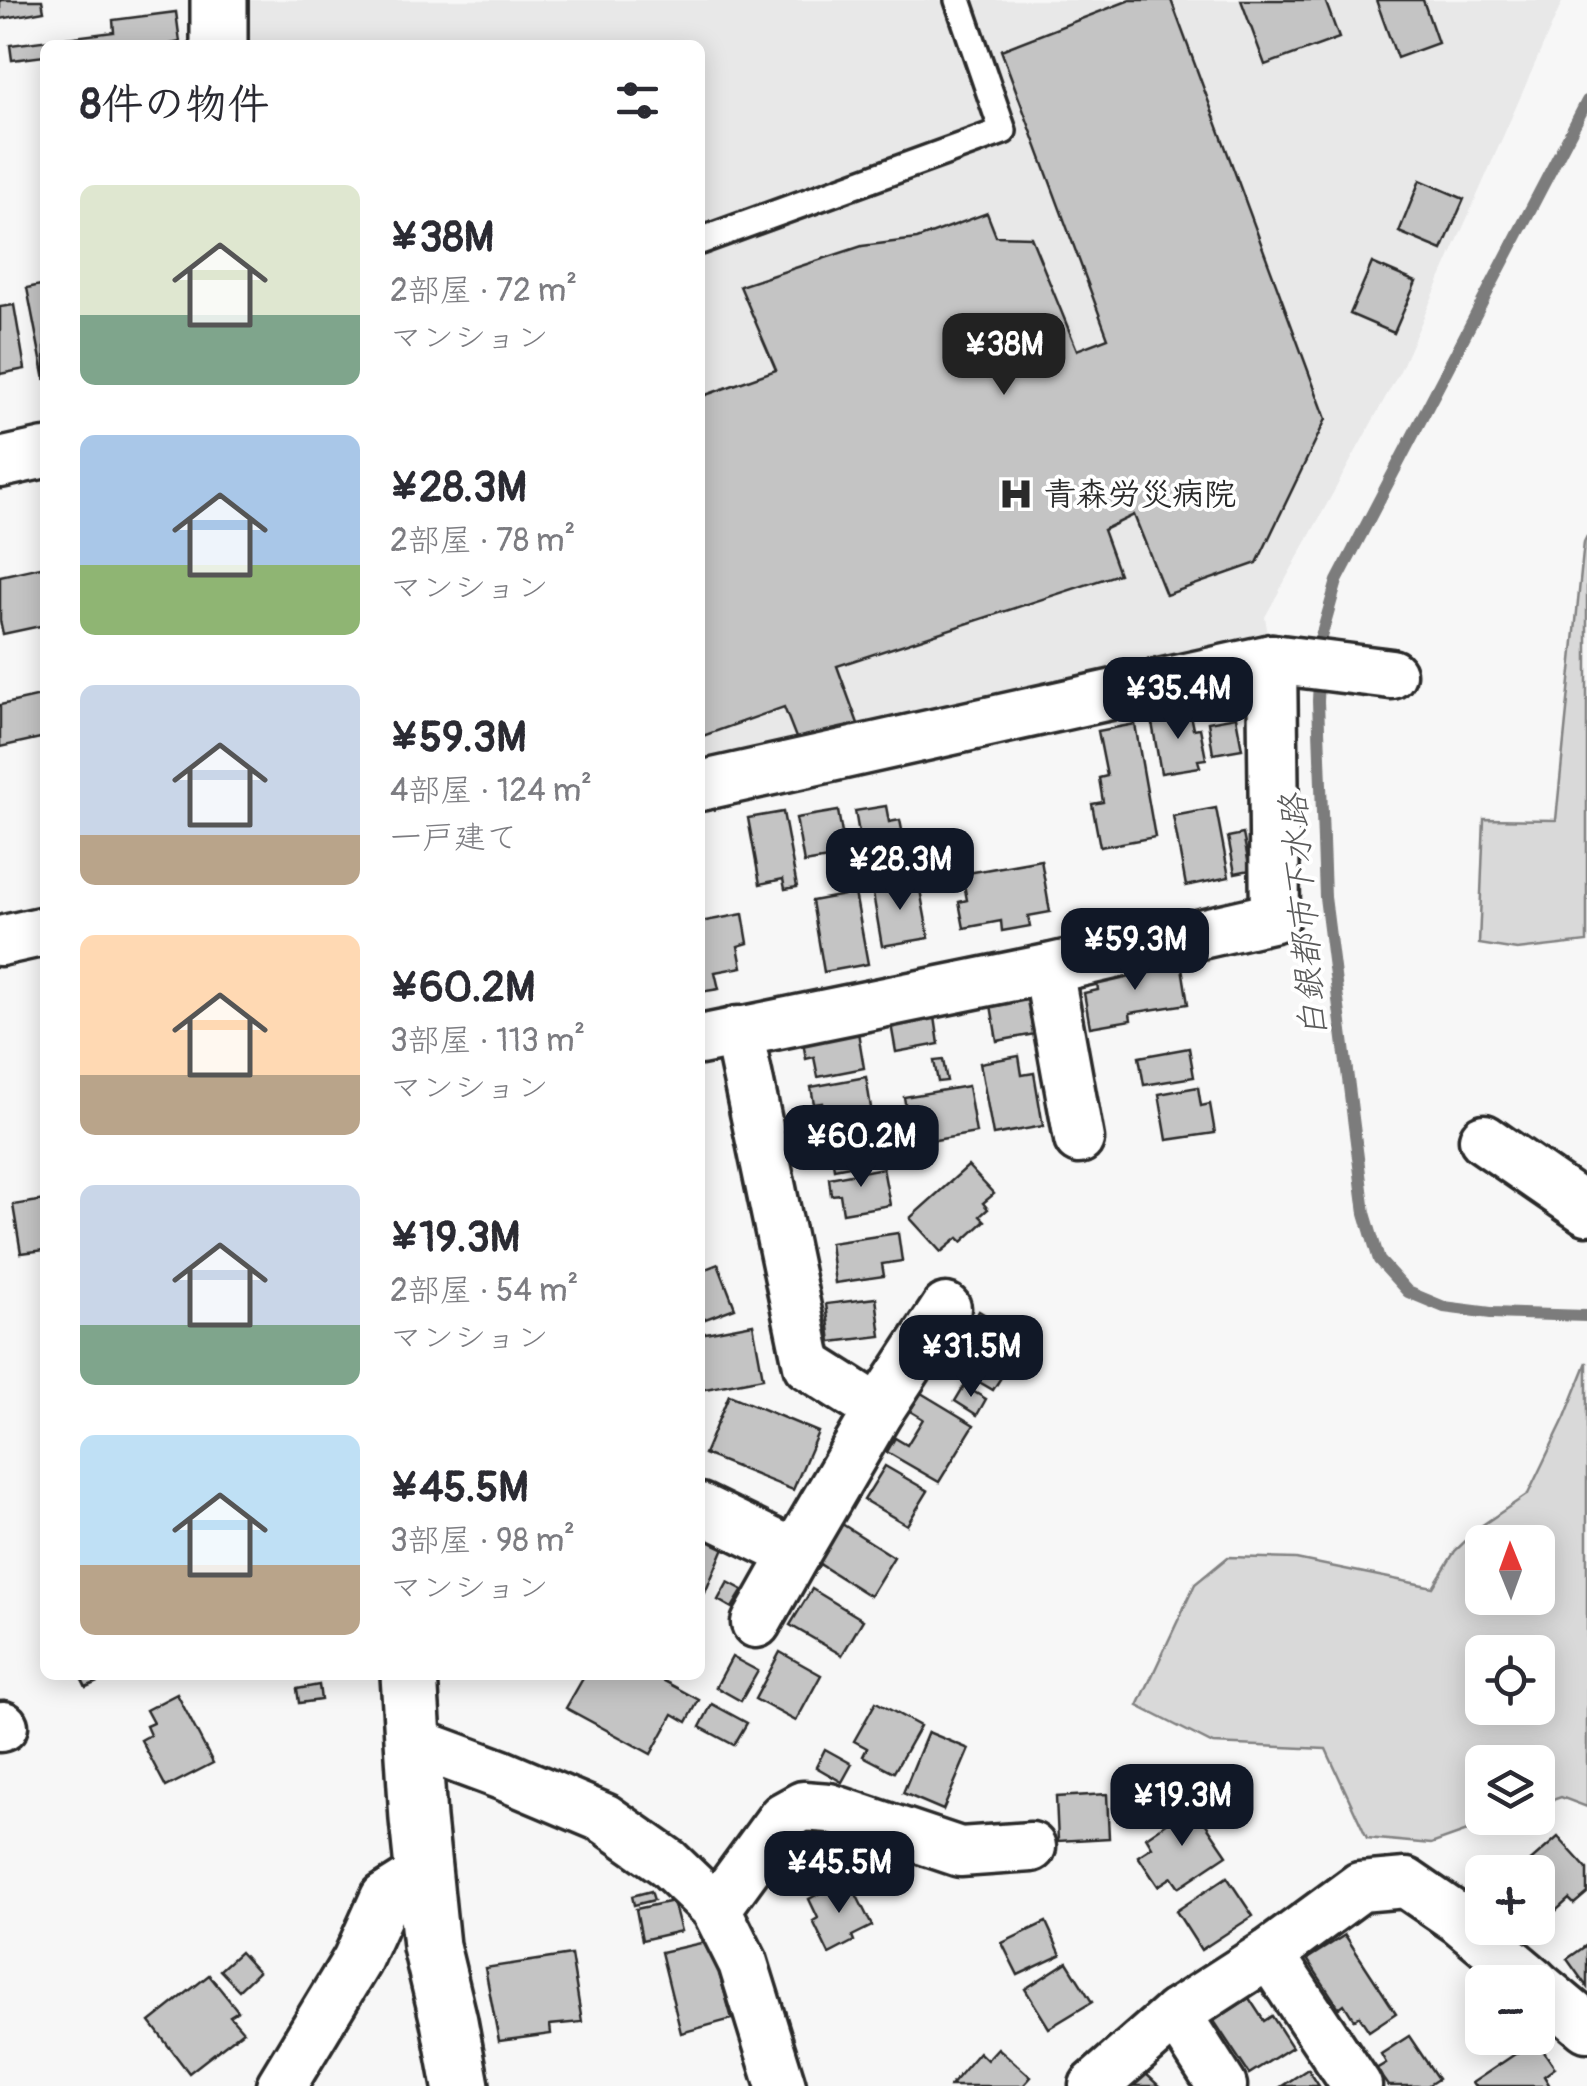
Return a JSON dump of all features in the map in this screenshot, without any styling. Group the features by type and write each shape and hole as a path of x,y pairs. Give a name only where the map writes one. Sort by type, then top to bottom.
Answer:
{"street":[{"path":"219,0 219,40"},
{"path":"0,462 40,453"},
{"path":"705,785 1272,659 1391,674"},
{"path":"879,1410 808,1365 719,1036 1048,970 1275,916 1272,659"},
{"path":"0,941 40,932"},
{"path":"1048,970 1079,1139"},
{"path":"1484,1139 1587,1210"},
{"path":"756,1624 879,1410 946,1308"},
{"path":"705,1510 795,1554"},
{"path":"409,1680 431,1946 461,2086"},
{"path":"412,1742 604,1818 668,1862 716,1909 743,1963 781,2086"},
{"path":"716,1909 783,1817 803,1806 829,1808 960,1852 1032,1847"},
{"path":"280,2086 357,1960 385,1898 423,1874"},
{"path":"1094,2086 1176,2014 1268,1954 1360,1886 1406,1883 1460,1920 1513,1965"},
{"path":"1268,1954 1357,2086"},
{"path":"1555,2000 1587,2027"},
{"path":"1176,2014 1222,2086"}],"lane":[{"path":"705,240 1003,131 958,0"}],"shaded area":[{"name":"青森労災病院","path":"219,0 1563,0 1400,371 1265,617 1272,659 705,785 705,40 219,40"},
{"path":"1587,536 1587,942 1517,950 1479,944 1484,819 1556,820"},
{"path":"1587,1362 1587,1807 1561,1797 1555,1799 1555,1745 1465,1745 1465,1832 1431,1844 1367,1838 1326,1749 1213,1744 1138,1706 1195,1584 1228,1557 1296,1559 1433,1587 1465,1541 1465,1615 1555,1615 1555,1525 1482,1525 1528,1494"}],"building":[{"path":"0,0 42,0 44,11 0,19"},
{"path":"1130,0 1171,0 1326,419 1257,563 1166,595 1134,515 1103,530 1119,574 837,666 861,732 800,748 784,707 705,735 705,395 776,370 740,286 862,246 917,239 987,213 996,236 1031,237 1077,350 1108,338 1001,50"},
{"path":"1241,0 1325,0 1339,38 1265,65"},
{"path":"1376,0 1423,0 1438,43 1397,58"},
{"path":"176,12 180,40 50,40 114,32 113,20"},
{"path":"40,41 40,57 12,60 10,45"},
{"path":"1420,180 1464,199 1442,250 1399,232"},
{"path":"1372,263 1416,282 1394,333 1350,314"},
{"path":"40,285 40,354 27,288"},
{"path":"14,305 25,369 0,374 0,307"},
{"path":"40,567 40,626 3,634 0,576"},
{"path":"40,696 40,738 0,747 0,705"},
{"path":"1189,710 1193,729 1200,728 1206,759 1198,760 1200,767 1161,773 1151,717"},
{"path":"1236,717 1242,749 1213,754 1208,722"},
{"path":"1135,724 1155,837 1100,847 1092,804 1103,802 1099,778 1107,776 1098,731"},
{"path":"886,806 889,822 900,820 909,865 866,873 855,811"},
{"path":"1216,808 1229,877 1186,886 1173,816"},
{"path":"838,811 846,856 804,863 796,818"},
{"path":"783,812 797,887 785,889 783,879 760,884 748,818"},
{"path":"1243,834 1250,870 1235,873 1228,837"},
{"path":"1041,860 1050,912 1028,916 1030,926 1002,931 1001,921 964,928 959,902 967,900 962,874"},
{"path":"918,879 929,938 882,946 872,888"},
{"path":"855,893 868,964 824,972 812,901"},
{"path":"743,914 748,943 738,946 742,967 715,972 719,989 705,991 705,921"},
{"path":"1181,961 1188,1004 1130,1013 1131,1020 1090,1027 1084,993 1098,990 1096,975"},
{"path":"1028,992 1035,1034 997,1041 990,999"},
{"path":"935,1017 939,1044 896,1052 891,1024"},
{"path":"858,1032 864,1068 818,1077 814,1057 806,1059 803,1042"},
{"path":"1189,1048 1194,1077 1144,1085 1139,1057"},
{"path":"1019,1056 1022,1075 1034,1073 1043,1126 993,1135 980,1063"},
{"path":"943,1060 947,1081 938,1082 934,1061"},
{"path":"866,1077 872,1114 826,1122 822,1103 814,1104 811,1087"},
{"path":"968,1086 976,1133 912,1144 904,1097"},
{"path":"1198,1087 1201,1106 1210,1104 1215,1133 1167,1140 1159,1094"},
{"path":"874,1124 881,1160 834,1169 831,1149 822,1151 820,1134"},
{"path":"968,1166 994,1194 983,1203 988,1209 980,1216 985,1221 962,1242 958,1238 941,1252 910,1218"},
{"path":"883,1168 890,1205 843,1213 840,1194 831,1195 829,1178"},
{"path":"40,1201 40,1251 21,1253 13,1205"},
{"path":"898,1233 902,1261 882,1264 884,1276 835,1283 830,1243"},
{"path":"718,1264 735,1308 705,1319 705,1269"},
{"path":"876,1298 881,1336 831,1342 826,1304"},
{"path":"979,1311 1000,1324 990,1340 970,1328"},
{"path":"753,1324 763,1378 705,1389 705,1333"},
{"path":"959,1331 1011,1362 993,1390 942,1360"},
{"path":"964,1386 986,1399 977,1415 955,1401"},
{"path":"921,1393 974,1425 939,1482 887,1452 895,1438 907,1445 923,1419 910,1411"},
{"path":"729,1395 818,1432 793,1490 705,1452"},
{"path":"885,1466 928,1491 907,1525 864,1500"},
{"path":"842,1524 894,1557 870,1596 818,1563"},
{"path":"705,1528 728,1538 705,1593"},
{"path":"728,1582 743,1590 732,1608 718,1600"},
{"path":"812,1589 863,1620 842,1655 790,1625"},
{"path":"780,1652 821,1675 796,1721 755,1699"},
{"path":"732,1657 758,1671 741,1701 716,1687"},
{"path":"82,1680 102,1680 86,1687"},
{"path":"582,1680 662,1680 699,1700 687,1722 673,1714 651,1754 566,1708"},
{"path":"319,1685 321,1700 299,1703 297,1689"},
{"path":"177,1694 213,1763 166,1787 141,1740 150,1735 146,1726 153,1723 146,1710"},
{"path":"876,1702 920,1726 894,1772 863,1756 867,1748 854,1741"},
{"path":"712,1704 747,1723 734,1745 700,1727"},
{"path":"928,1732 969,1749 943,1810 903,1793"},
{"path":"825,1749 852,1764 842,1782 816,1767"},
{"path":"1107,1794 1109,1838 1058,1841 1056,1797"},
{"path":"1193,1805 1227,1855 1179,1887 1172,1877 1158,1886 1138,1856 1152,1847 1146,1837"},
{"path":"1558,1837 1587,1869 1587,1893 1574,1904 1569,1899 1555,1912 1555,1855 1537,1855"},
{"path":"1227,1877 1253,1916 1201,1950 1176,1911"},
{"path":"848,1878 872,1926 829,1954 813,1921 818,1918 809,1899"},
{"path":"651,1891 654,1900 634,1905 632,1896"},
{"path":"673,1901 681,1931 642,1940 636,1909"},
{"path":"1046,1922 1061,1955 1018,1975 1002,1943"},
{"path":"1345,1935 1396,2013 1369,2031 1359,2016 1354,2020 1344,2004 1339,2008 1307,1959"},
{"path":"710,1941 732,2019 681,2033 661,1952"},
{"path":"1587,1945 1587,1987 1567,1959"},
{"path":"240,1952 258,1972 239,1990 220,1970"},
{"path":"571,1955 582,2022 550,2025 551,2034 499,2041 485,1968"},
{"path":"1067,1962 1092,2002 1049,2028 1025,1989"},
{"path":"209,1975 238,2011 230,2016 243,2031 189,2073 150,2022"},
{"path":"1249,1998 1264,2021 1272,2016 1292,2047 1249,2074 1214,2021"},
{"path":"1409,2036 1438,2079 1427,2086 1388,2086 1376,2069 1386,2063 1381,2054"},
{"path":"998,2048 1031,2077 1023,2086 950,2086 979,2052 987,2060"},
{"path":"1514,2055 1546,2055 1555,2068 1544,2076 1550,2086 1472,2083"},
{"path":"1308,2069 1319,2086 1282,2086"},
{"path":"1144,2072 1159,2086 1129,2086"}],"waterway":[{"name":"白銀都市下水路","path":"1587,101 1337,581 1321,637 1318,701 1325,897 1365,1213 1379,1260 1408,1292 1444,1307 1491,1313 1587,1316"}],"place":[{"name":"青森労災病院","path":"1016,494"}]}
